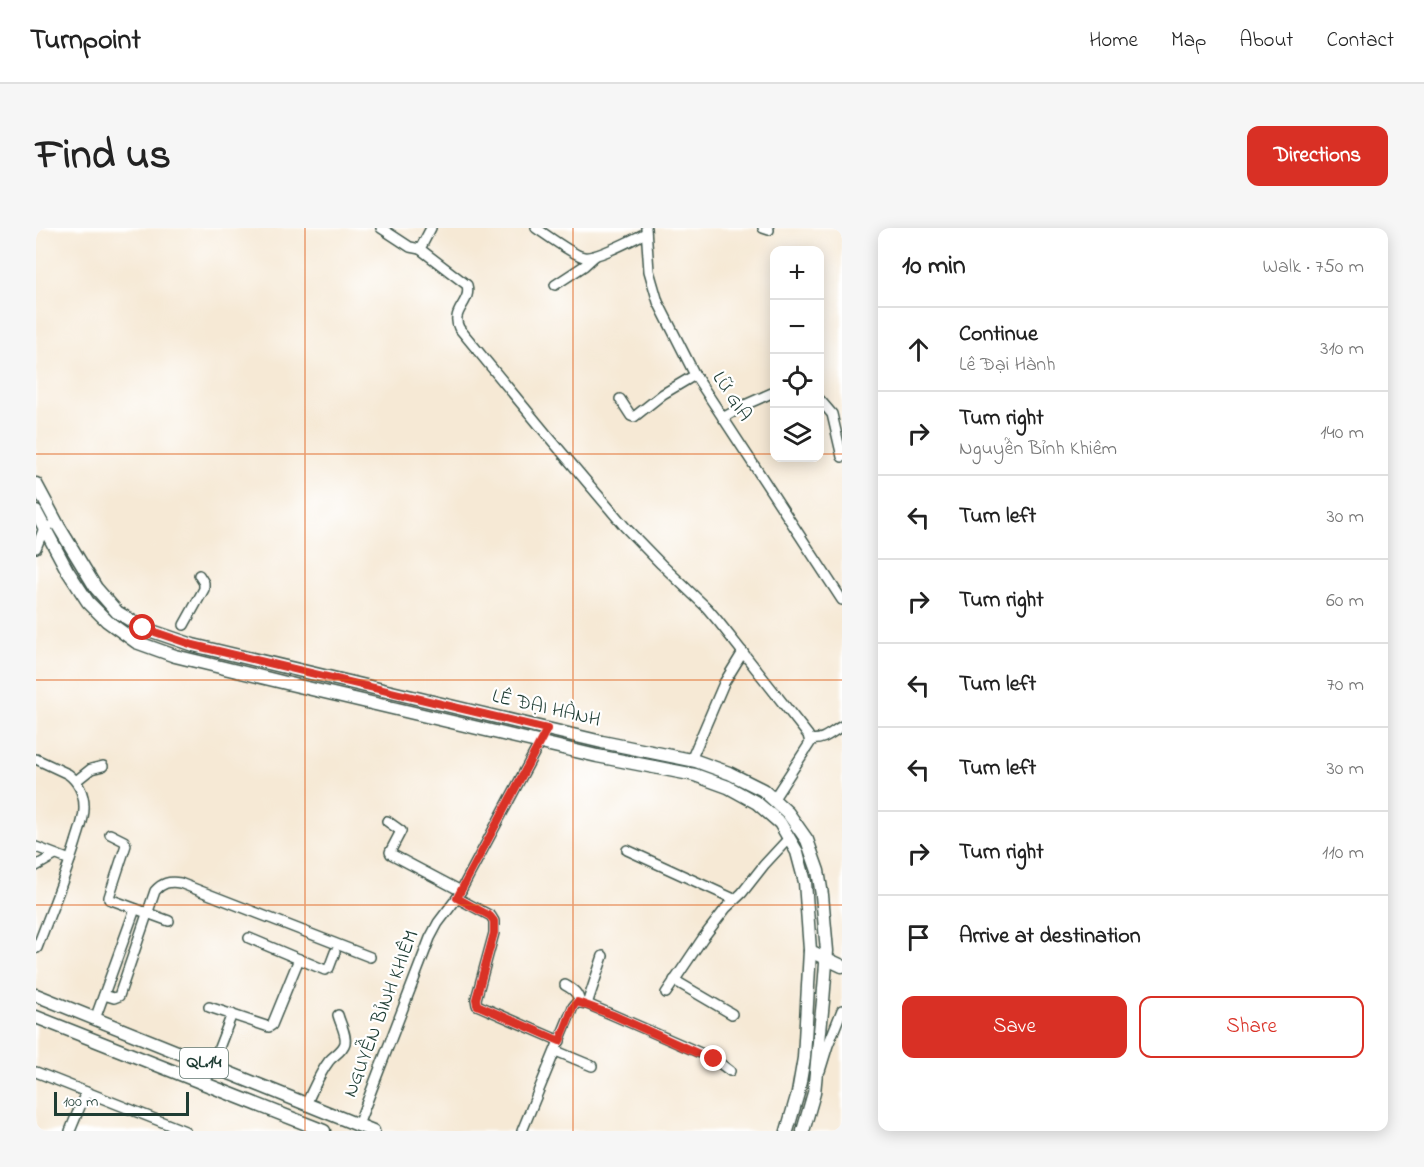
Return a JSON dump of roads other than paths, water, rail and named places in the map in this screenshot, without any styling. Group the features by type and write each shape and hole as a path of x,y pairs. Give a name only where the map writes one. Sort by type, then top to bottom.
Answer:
{"main road":[{"name":"LÊ ĐẠI HÀNH","path":"36,484 96,588 117,612 143,628 193,645 602,742 691,760 729,773 763,790 788,813 807,840 818,871 823,906 826,957 819,1053 814,1091 803,1131"},
{"name":"LÊ ĐẠI HÀNH","path":"36,512 67,570 88,602 107,621 136,642 175,656 540,743 695,775 728,787 757,803 780,823 797,852 805,882 810,951 804,1058 787,1131"},
{"path":"810,951 842,966"},
{"name":"QL.14","path":"36,995 373,1131"},
{"name":"QL.14","path":"36,1017 205,1084 303,1127 324,1131"},
{"path":"798,1089 814,1091"}],"street":[{"path":"381,228 413,248 420,249 467,285 468,294 456,320 459,328 619,519 707,608 810,739 821,739 842,726"},
{"path":"420,249 431,228"},
{"path":"536,228 586,258 595,256 646,230"},
{"name":"LỮ GIA","path":"646,230 649,271 658,302 695,375 842,600"},
{"path":"555,285 590,262 595,256"},
{"path":"620,399 634,417 673,387 695,375"},
{"path":"723,418 770,394"},
{"path":"824,405 832,414 842,457"},
{"path":"832,414 842,408"},
{"path":"36,548 44,528 57,522"},
{"path":"184,625 204,589 204,583 199,575"},
{"path":"691,760 724,683 743,652"},
{"name":"NGUYỄN BỈNH KHIÊM","path":"358,1125 430,938 459,895 547,729"},
{"path":"773,800 807,748 810,739"},
{"path":"36,759 68,774 76,782 84,800 84,816 70,860 36,949"},
{"path":"76,782 91,769 103,766"},
{"path":"387,821 401,831 391,854 459,895 494,921 494,933 476,999 477,1005 592,1066"},
{"path":"110,834 126,845 109,899 169,921"},
{"path":"666,993 734,899 742,893 789,838"},
{"path":"36,847 70,860"},
{"path":"627,850 734,899"},
{"path":"36,866 55,855"},
{"path":"104,995 114,998 119,996 155,891 172,881 369,957"},
{"path":"95,1019 135,909"},
{"path":"249,938 325,970 328,970 335,952"},
{"path":"584,1004 603,956"},
{"path":"209,1007 269,1027 272,1025 299,959"},
{"path":"674,980 732,1014"},
{"path":"565,985 578,994 584,1004"},
{"path":"522,1131 577,1002 714,1059 730,1071"},
{"path":"814,1091 842,1010"},
{"path":"205,1084 232,1014"},
{"path":"306,1104 319,1076 345,1044 338,1015"},
{"path":"36,1072 185,1131"},
{"path":"70,1131 86,1092"}]}
